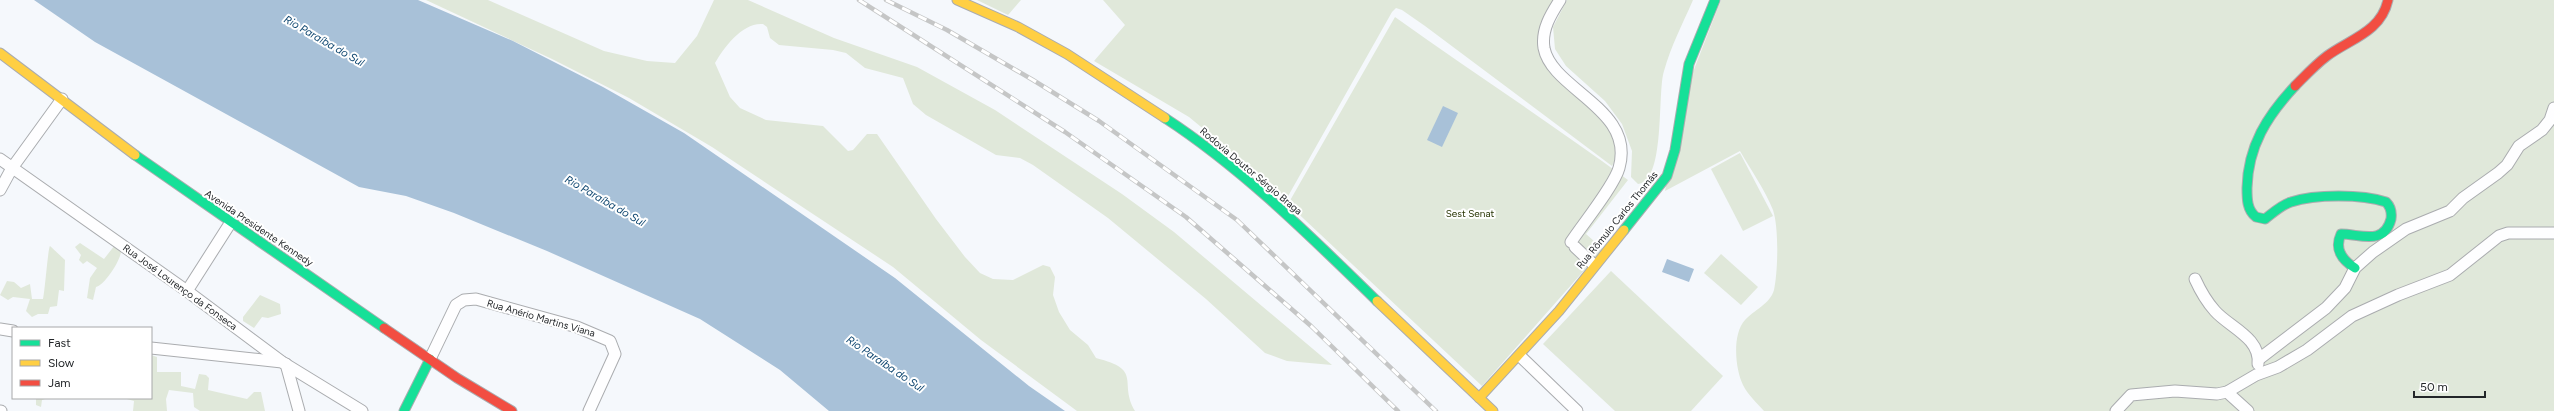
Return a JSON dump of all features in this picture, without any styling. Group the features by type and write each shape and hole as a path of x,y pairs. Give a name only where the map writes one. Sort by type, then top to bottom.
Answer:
{"main road":[{"name":"Rodovia Doutor Sérgio Braga","path":"957,0 1018,27 1067,54 1205,144 1282,210 1493,411"},
{"name":"Rua Rômulo Carlos Thomás","path":"1479,398 1520,356 1667,176 1675,150 1689,64 1715,0"},
{"path":"2355,268 2345,262 2338,251 2337,239 2341,234 2370,238 2379,236 2388,225 2392,215 2390,206 2385,202 2362,198 2305,197 2284,205 2265,219 2258,219 2252,215 2248,205 2248,169 2253,145 2262,126 2273,109 2326,57 2377,23 2386,12 2388,0"},
{"name":"Avenida Presidente Kennedy","path":"0,53 166,178 430,359 512,411"},
{"path":"404,411 430,359"}],"street":[{"path":"1560,0 1546,27 1545,52 1557,69 1608,119 1616,134 1621,154 1616,174 1573,244 1594,265"},
{"path":"0,190 12,168 62,100"},
{"path":"2259,359 2326,308 2345,288 2355,268 2373,252 2406,229 2450,211 2463,198 2498,173 2507,165 2520,146 2542,130 2550,120 2554,108"},
{"name":"Rua José Lourenço da Fonseca","path":"0,159 187,290 284,363 362,411"},
{"path":"187,290 234,224"},
{"path":"2116,411 2131,395 2175,391 2217,394 2227,392 2256,375 2278,367 2301,354 2352,316 2398,295 2450,276 2499,236 2508,233 2554,233"},
{"path":"2195,279 2214,310 2249,340 2258,353 2259,359 2256,375"},
{"name":"Rua Anério Martins Viana","path":"430,359 456,305 467,300 476,299 586,330 610,341 615,352 589,411"},
{"path":"0,329 12,331"},
{"path":"152,348 284,363 299,411"},
{"path":"1520,356 1577,411"},
{"path":"2227,392 2248,411"}],"green space":[{"path":"426,0 488,0 604,51 647,61 675,63 697,36 714,0 748,0 834,38 917,67 995,110 1122,194 1174,232 1332,365 1287,361 1265,353 1206,299 1108,218 1033,165 1020,158 996,155 926,115 913,104 903,78 865,68 846,53 833,50 779,45 770,38 767,27 763,24 756,24 741,31 723,50 715,63 730,97 740,108 766,120 823,126 848,151 853,150 867,134 877,134 936,219 965,257 980,273 993,279 1013,280 1043,265 1050,267 1055,277 1053,295 1059,312 1070,330 1088,345 1096,358 1120,367 1125,372 1130,401 1135,411 1077,411 981,340 893,267 712,147 629,98 552,59"},
{"path":"977,0 1021,0 1008,15"},
{"path":"1103,0 1554,0 1547,12 1540,31 1540,52 1546,64 1557,77 1602,119 1612,135 1616,150 1612,166 1425,26 1402,10 1396,8 1392,12 1287,198 1189,117 1094,61 1125,25"},
{"path":"1567,0 1693,0 1664,71 1657,152 1653,168 1647,179 1638,184 1631,177 1632,151 1622,124 1605,101 1566,66 1555,49 1553,27"},
{"path":"1721,0 2554,0 2554,411 1764,411 1750,396 1743,385 1738,370 1736,352 1738,334 1741,326 1749,316 1769,299 1774,290 1777,261 1777,238 1775,218 1770,203 1740,151 1665,191 1686,90"},
{"name":"Sest Senat","path":"1395,17 1628,180 1586,234 1603,249 1482,386 1288,204"},
{"path":"1740,153 1773,216 1743,231 1711,169"},
{"path":"80,243 104,259 115,245 121,250 119,259 112,272 96,287 93,300 87,298 90,278 97,268 87,261 83,264 79,260 81,255 75,247"},
{"path":"50,246 65,260 64,291 59,290 57,306 50,307 48,314 38,314 32,317 26,311 30,299 13,297 8,300 0,295 7,281 14,282 21,288 30,284 32,299 43,299"},
{"path":"1721,254 1758,287 1741,305 1704,273"},
{"path":"1611,271 1723,376 1691,411 1615,411 1543,344"},
{"path":"260,295 280,304 281,314 268,318 262,317 254,328 243,321 243,317"},
{"path":"152,355 157,357 157,372 181,372 181,386 195,389 199,374 206,375 209,378 208,390 247,399 254,392 261,392 265,411 200,411 194,407 193,393 169,390 166,399 167,411 133,411 134,401 127,399 152,399"},
{"path":"36,399 45,399 42,400 41,407 36,405"}],"water":[{"name":"Rio Paraíba do Sul","path":"34,0 418,0 513,41 603,87 684,133 895,278 1029,386 1065,411 829,411 780,370 700,319 547,251 454,213 406,196 359,187 95,42"},
{"path":"1443,106 1458,113 1442,147 1427,140"},
{"path":"1667,259 1694,269 1689,282 1662,272"}],"railway":[{"path":"859,0 1065,132 1186,217 1311,326 1398,411"},
{"path":"886,0 947,30 1033,80 1099,121 1237,220 1436,411"}],"traffic: fast":[{"path":"1624,230 1667,176 1675,150 1689,64 1715,0"},
{"path":"2295,86 2268,120 2255,145 2248,173 2247,200 2249,208 2256,217 2265,219 2287,203 2301,199 2325,196 2352,196 2376,199 2386,202 2390,208 2391,219 2388,227 2383,233 2370,237 2341,234 2338,245 2340,254 2355,268"},
{"path":"1165,118 1194,138 1249,181 1301,228 1377,301"},
{"path":"135,155 384,328"},
{"path":"404,411 430,359"}],"traffic: slow":[{"path":"957,0 1018,27 1067,54 1165,118"},
{"path":"0,53 135,155"},
{"path":"1479,398 1559,311 1624,230"},
{"path":"1377,301 1493,411"}],"traffic: jam":[{"path":"2295,86 2327,56 2364,34 2372,27 2379,20 2388,0"},
{"path":"384,328 457,378 512,411"}]}
